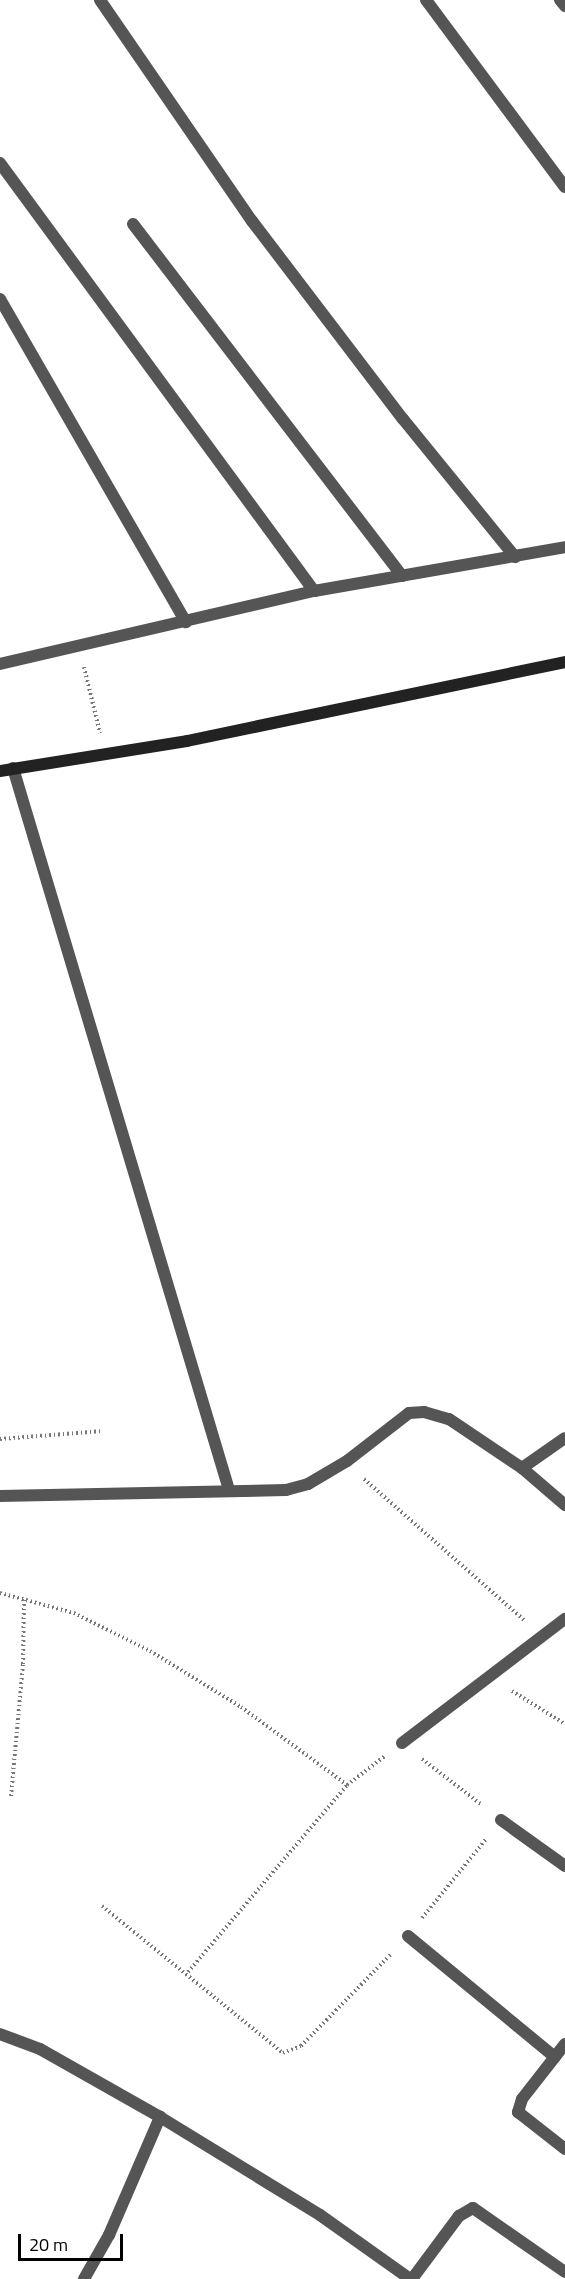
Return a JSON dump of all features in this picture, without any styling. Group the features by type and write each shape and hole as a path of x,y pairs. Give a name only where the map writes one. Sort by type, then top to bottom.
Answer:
{"street":[{"path":"100,0 252,221 403,419 515,557"},
{"path":"426,0 565,187"},
{"path":"560,0 565,6"},
{"path":"0,163 314,591"},
{"path":"133,224 402,576"},
{"path":"0,299 186,622"},
{"path":"0,664 314,591 565,547"},
{"path":"0,771 188,741 565,662"},
{"path":"13,768 230,1490"},
{"path":"0,1496 286,1490 308,1484 347,1461 409,1413 423,1412 449,1419 522,1468 565,1505"},
{"path":"522,1468 565,1438"},
{"path":"402,1743 543,1637 562,1626"},
{"path":"501,1820 565,1866"},
{"path":"408,1936 555,2057"},
{"path":"0,2034 40,2049 160,2117 320,2215 411,2279 459,2216 473,2208 565,2272"},
{"path":"565,2044 522,2099 518,2112 565,2149"},
{"path":"84,2279 109,2235 160,2117"}],"path":[{"path":"80,647 105,754"},
{"path":"0,1440 103,1431"},
{"path":"347,1461 392,1507 543,1637"},
{"path":"0,1593 24,1597 74,1613 150,1651 241,1707 347,1785"},
{"path":"11,1796 23,1664 24,1597"},
{"path":"491,1678 565,1724"},
{"path":"102,1906 188,1972 275,2050 292,2052 408,1936 501,1820 402,1743 347,1785 188,1972"}]}
